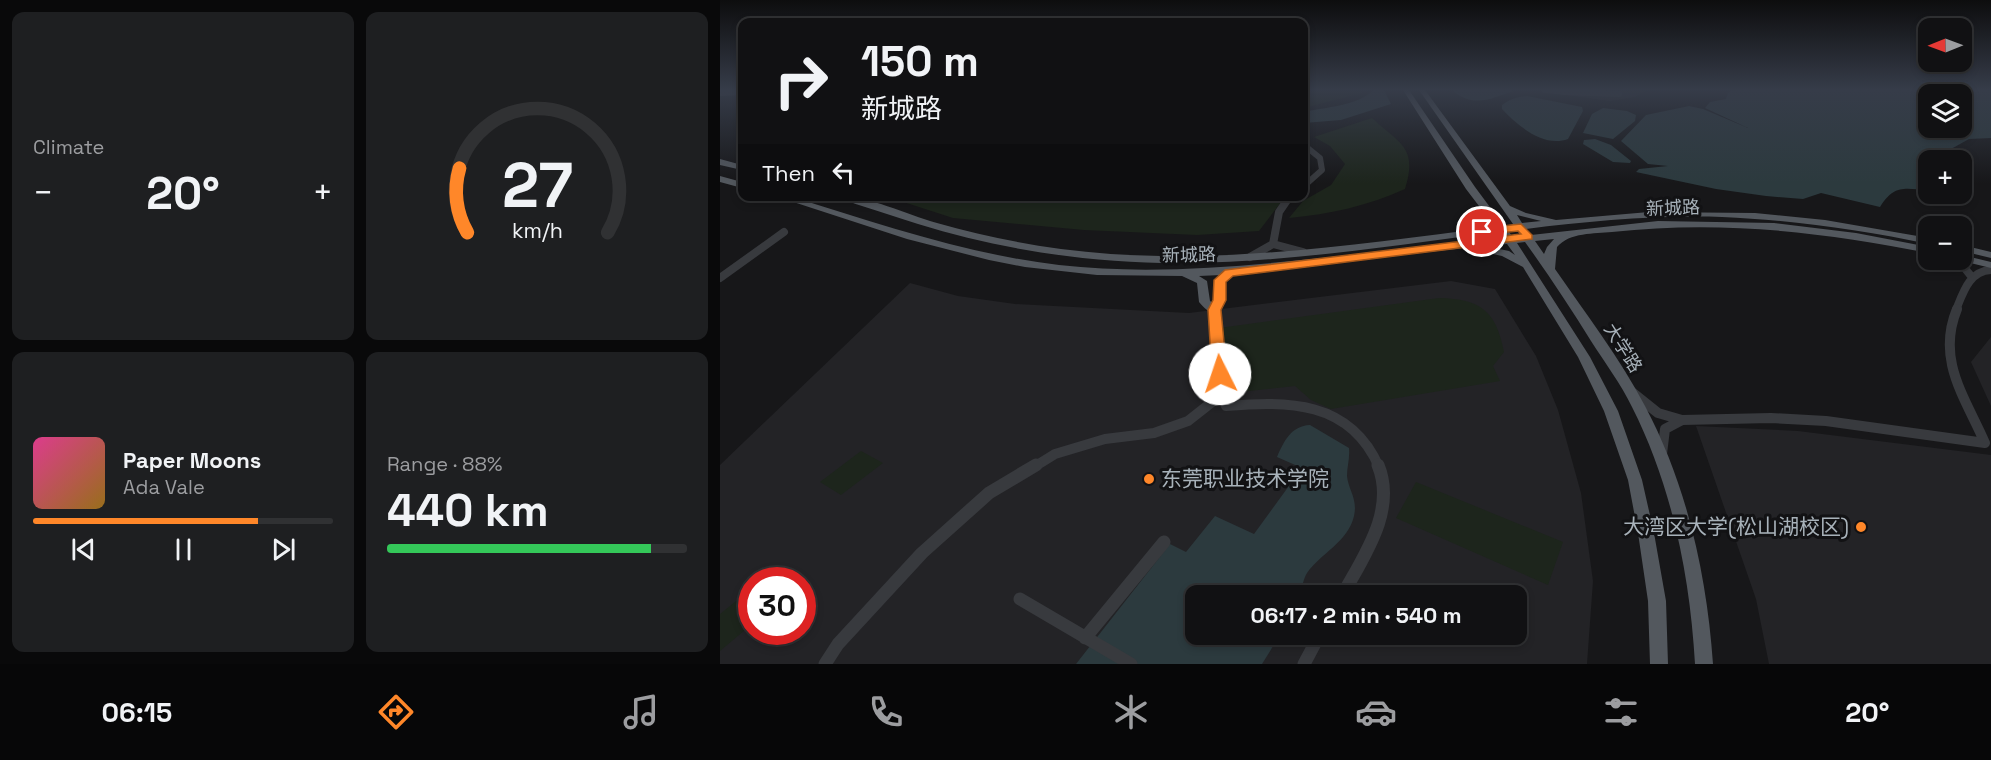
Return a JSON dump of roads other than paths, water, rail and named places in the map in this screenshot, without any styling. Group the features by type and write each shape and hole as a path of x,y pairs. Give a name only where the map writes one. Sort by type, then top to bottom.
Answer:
{"main road":[{"path":"1427,121 1528,268 1584,357 1611,411 1635,480 1657,601 1659,664"},
{"name":"大学路","path":"1444,121 1551,269 1641,410 1670,483 1686,545 1703,624 1704,664"},
{"path":"720,162 738,167"},
{"path":"720,179 738,184"},
{"path":"1445,242 1479,223 1483,212 1479,200"},
{"name":"新城路","path":"795,201 956,250 1060,268 1149,273 1240,270 1507,235 1576,221 1650,214 1756,216 1854,226 1918,239"},
{"name":"新城路","path":"858,201 988,240 1090,255 1155,259 1248,257 1445,242"},
{"path":"1503,204 1524,215 1576,221"},
{"name":"新城路","path":"1525,232 1572,232 1658,224 1732,224 1856,236 1918,248"},
{"path":"1551,269 1549,257 1552,245 1572,232"},
{"path":"1445,242 1498,251 1516,258 1528,268"},
{"path":"1972,250 1991,255"},
{"path":"1149,273 1155,259"},
{"path":"1972,260 1991,265"},
{"path":"1171,273 1200,279 1205,302 1215,310 1220,300 1220,280 1240,270"}],"street":[{"path":"1308,147 1317,153 1322,161 1322,170 1308,182"},
{"path":"1248,257 1260,254 1273,244 1276,214 1284,201"},
{"path":"720,278 784,232"},
{"path":"1273,244 1305,252"},
{"path":"1966,270 1971,276"},
{"path":"1627,388 1658,413 1682,420 1771,418 1826,421 1986,443 1953,369 1948,343 1954,318 1971,276 1980,271 1991,270"},
{"path":"1215,310 1221,395 1226,406 1273,402 1310,407 1349,425 1375,454 1385,495 1372,540 1348,585"},
{"path":"825,664 838,644 922,553 989,493 1055,454 1105,439 1154,433 1188,421 1221,395"},
{"path":"1660,460 1662,434 1665,427 1682,420"},
{"path":"1085,638 1164,542"},
{"path":"1020,599 1131,664"},
{"path":"1304,664 1314,645"}],"place":[{"name":"东莞职业技术学院","path":"1149,479"},
{"name":"大湾区大学(松山湖校区)","path":"1861,527"}]}
